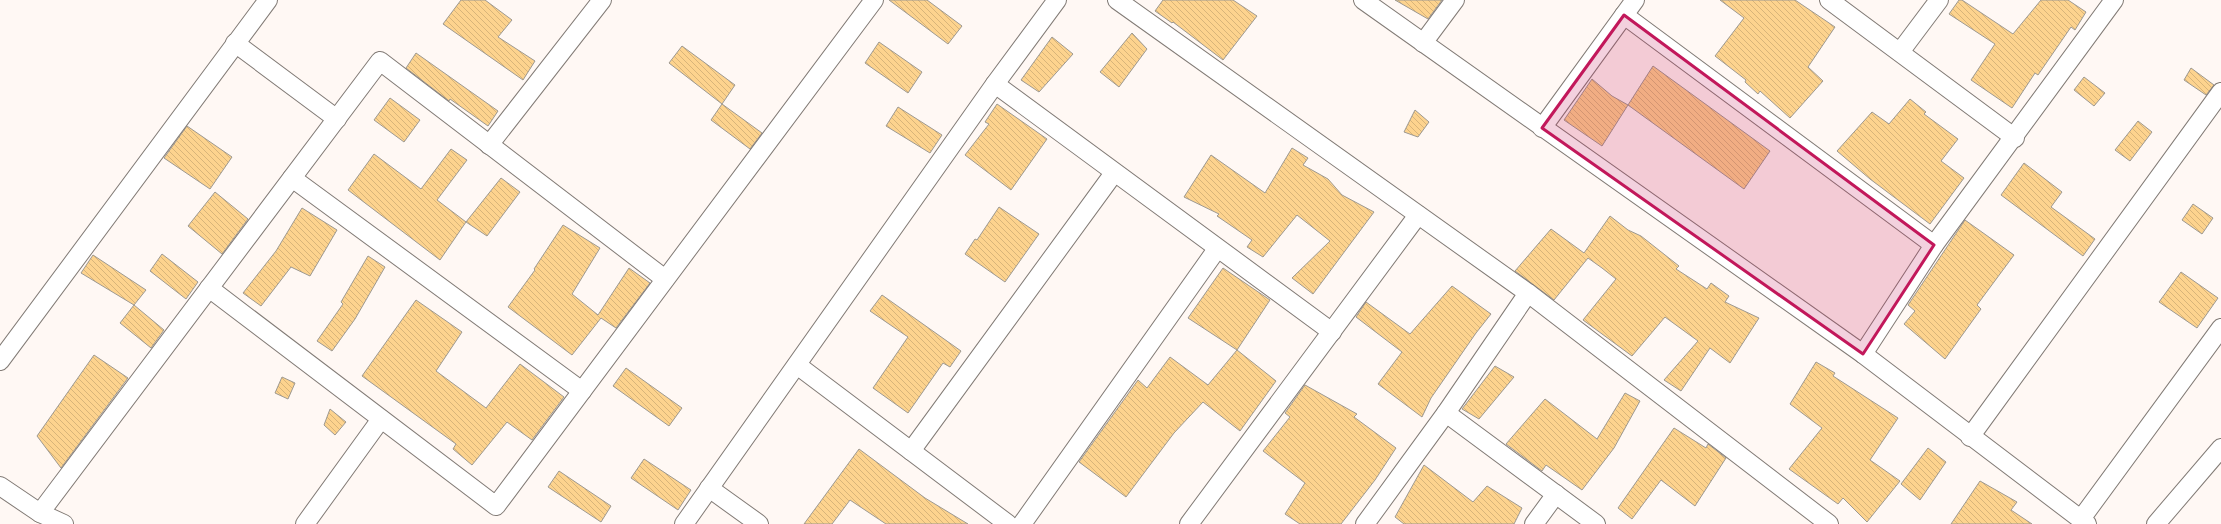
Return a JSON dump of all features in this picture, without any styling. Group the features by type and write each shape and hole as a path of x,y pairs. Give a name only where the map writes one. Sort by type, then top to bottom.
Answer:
{"street":[{"path":"489,145 602,0"},
{"path":"209,288 496,506 874,0"},
{"path":"684,524 995,84 1057,0"},
{"path":"1117,0 1528,293 1829,524"},
{"path":"1363,0 1863,354 1970,437 2084,521 2221,328"},
{"path":"1423,43 1455,0"},
{"path":"1542,128 1635,0"},
{"path":"1829,0 2015,138"},
{"path":"1900,52 1940,0"},
{"path":"1863,354 1934,245 2015,138 2114,0"},
{"path":"0,361 235,43 260,3"},
{"path":"1624,15 1934,245"},
{"path":"235,43 337,119"},
{"path":"40,513 380,61 665,279"},
{"path":"995,84 1217,249 1332,332"},
{"path":"1970,437 2221,94"},
{"path":"911,451 1114,173"},
{"path":"292,178 582,391"},
{"path":"1189,524 1418,215"},
{"path":"1022,524 1217,249"},
{"path":"1366,524 1446,413 1528,293"},
{"path":"797,365 1008,524"},
{"path":"1446,413 1596,524"},
{"path":"305,524 381,419"},
{"path":"2156,524 2221,448"},
{"path":"0,486 40,513 64,524"},
{"path":"709,488 759,524"},
{"path":"1534,524 1556,494"}],"highlighted area":[{"path":"1624,15 1934,245 1863,354 1542,128"}],"building":[{"path":"461,0 485,0 512,20 498,37 535,61 523,80 443,24"},
{"path":"889,0 927,0 962,26 948,44"},
{"path":"1163,0 1233,0 1257,16 1223,60 1173,22 1172,23 1155,11"},
{"path":"1395,0 1442,0 1428,19"},
{"path":"1720,0 1795,0 1835,27 1808,67 1823,81 1790,118 1760,91 1758,94 1745,82 1746,80 1715,56 1744,18"},
{"path":"1959,0 1962,0 2013,34 2041,0 2068,0 2086,12 2075,30 2071,27 2038,75 2035,73 2012,108 1971,80 1995,44 1949,14"},
{"path":"1132,33 1147,49 1119,87 1100,72"},
{"path":"1052,37 1073,54 1039,92 1021,80"},
{"path":"879,42 922,72 908,93 865,63"},
{"path":"682,46 735,85 722,104 669,63"},
{"path":"416,53 498,111 488,126 450,99 449,101 406,68"},
{"path":"1653,66 1770,151 1744,189 1628,105"},
{"path":"2191,68 2214,85 2206,95 2184,80"},
{"path":"2084,77 2105,93 2094,106 2074,90"},
{"path":"1592,79 1612,96 1628,105 1602,146 1564,120"},
{"path":"390,98 420,120 404,142 374,120"},
{"path":"1910,99 1926,112 1924,114 1958,139 1941,161 1964,178 1930,224 1870,179 1837,151 1872,112 1889,124"},
{"path":"722,104 762,133 750,149 711,120"},
{"path":"997,104 1047,139 1011,190 965,155 989,124 985,122"},
{"path":"898,107 942,135 930,153 886,126"},
{"path":"1415,110 1429,122 1418,137 1404,132"},
{"path":"2138,121 2152,132 2130,161 2115,150"},
{"path":"187,126 232,157 210,189 164,158"},
{"path":"1292,148 1308,158 1303,165 1328,179 1342,195 1374,212 1313,294 1292,278 1330,241 1297,215 1263,257 1247,247 1252,240 1217,216 1219,214 1184,197 1211,155 1265,193"},
{"path":"451,149 467,160 437,200 466,222 440,260 348,190 374,154 421,189"},
{"path":"2024,163 2062,192 2051,207 2095,239 2083,256 2001,195"},
{"path":"501,178 520,192 487,236 466,222"},
{"path":"215,192 248,219 222,254 188,226"},
{"path":"2193,204 2213,218 2202,234 2182,220"},
{"path":"999,207 1039,234 1005,282 965,254 975,239 977,240"},
{"path":"302,208 337,230 310,276 291,267 261,306 243,293 276,251"},
{"path":"1610,216 1628,230 1641,236 1679,266 1676,269 1707,289 1711,283 1729,296 1725,302 1759,318 1730,363 1710,348 1681,391 1664,380 1698,341 1665,317 1632,356 1583,320 1616,279 1602,268 1588,258 1554,300 1515,271 1551,229 1584,253"},
{"path":"1965,220 2014,255 1977,305 1981,309 1945,359 1904,324 1915,311 1908,305"},
{"path":"563,225 600,248 572,294 598,315 629,268 650,283 616,328 601,318 572,355 508,307 535,270 534,269"},
{"path":"162,254 198,282 186,299 150,271"},
{"path":"93,255 146,290 134,305 81,273"},
{"path":"368,256 385,267 355,319 332,351 317,341 343,304 341,302"},
{"path":"1223,268 1270,300 1237,350 1188,318"},
{"path":"2181,272 2218,298 2197,328 2159,302"},
{"path":"1452,286 1491,314 1431,398 1422,417 1378,384 1402,352 1356,317 1366,302 1410,334"},
{"path":"882,295 961,351 950,367 943,363 908,413 873,388 908,337 870,311"},
{"path":"416,300 462,332 436,371 486,408 520,364 564,397 532,440 507,422 472,465 453,449 456,444 362,376"},
{"path":"134,305 164,330 151,348 120,323"},
{"path":"1237,350 1276,381 1240,431 1203,402 1174,433 1126,497 1079,462 1138,380 1147,388 1170,357 1208,385"},
{"path":"94,355 128,378 61,468 37,436"},
{"path":"1816,362 1835,373 1833,376 1898,418 1870,460 1900,481 1867,522 1843,498 1838,504 1789,469 1822,428 1790,404"},
{"path":"1495,366 1514,377 1479,419 1462,409"},
{"path":"626,368 682,408 669,426 613,386"},
{"path":"282,377 295,383 288,399 275,393"},
{"path":"1305,385 1357,414 1354,417 1396,448 1375,480 1341,524 1300,524 1285,514 1305,483 1263,451 1290,417 1285,413"},
{"path":"1625,393 1640,401 1614,448 1582,490 1546,465 1542,471 1506,444 1545,399 1597,439"},
{"path":"330,409 346,422 335,435 324,425"},
{"path":"1674,428 1706,448 1708,444 1726,458 1695,506 1661,480 1632,519 1618,508"},
{"path":"1928,448 1946,462 1920,500 1901,484"},
{"path":"859,449 925,498 968,524 886,524 850,500 832,524 804,524"},
{"path":"644,459 691,490 678,510 631,478"},
{"path":"1424,465 1473,502 1487,486 1522,508 1514,524 1404,524 1395,517"},
{"path":"559,471 611,506 601,522 548,487"},
{"path":"1980,481 2017,502 2011,510 2032,524 1951,524"}]}
